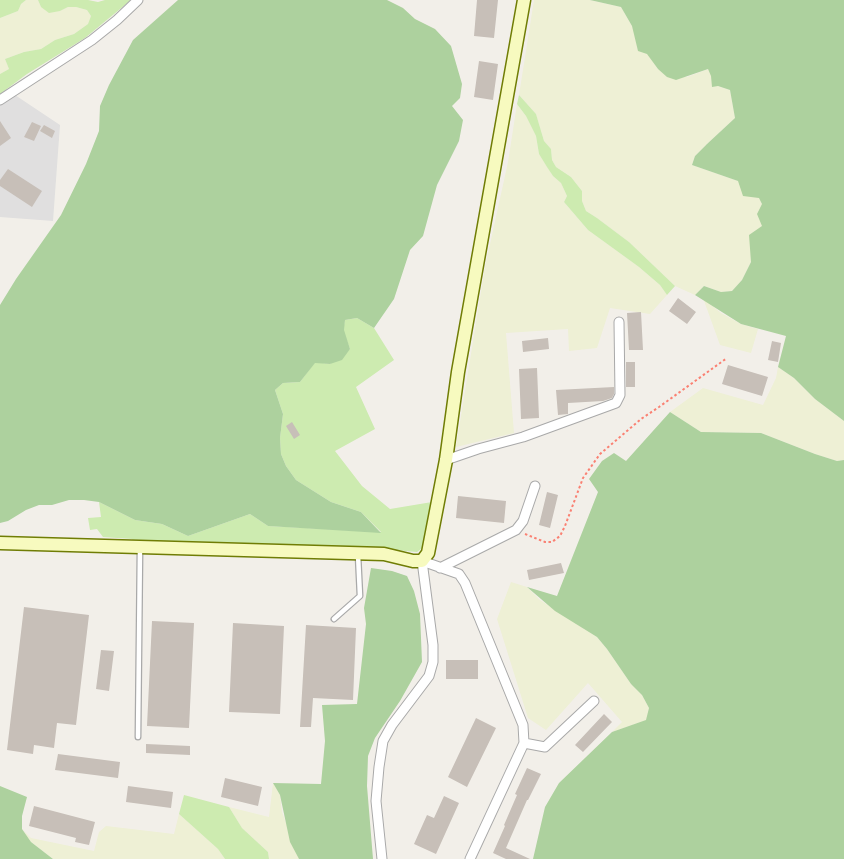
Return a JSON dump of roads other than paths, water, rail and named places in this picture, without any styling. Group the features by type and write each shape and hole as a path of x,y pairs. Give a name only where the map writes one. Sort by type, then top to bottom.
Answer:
{"street":[{"path":"0,100 92,40 138,0"},
{"path":"382,859 376,801 383,741 392,724 429,676 433,662 433,644 422,561 428,553 446,460 458,372 524,0"},
{"path":"446,460 522,437 616,403 620,395 619,322"},
{"path":"440,568 516,530 523,522 535,486"},
{"path":"0,544 384,554 413,561 422,561 459,574 465,583 522,725 524,743 470,859"},
{"path":"524,743 545,746 594,701"}],"lane":[{"path":"138,737 140,547"},
{"path":"334,619 360,596 358,553"}]}
